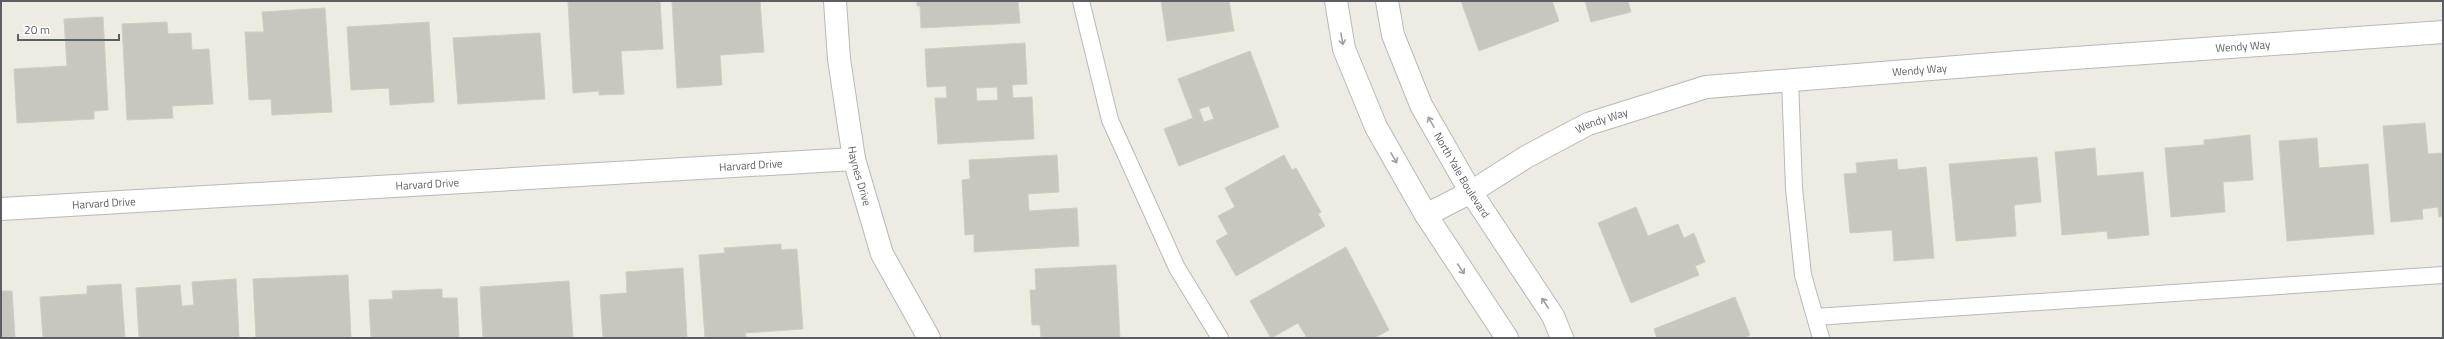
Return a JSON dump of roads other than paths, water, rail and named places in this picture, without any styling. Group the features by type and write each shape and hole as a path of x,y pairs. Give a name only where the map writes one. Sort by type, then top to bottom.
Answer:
{"street":[{"name":"Haynes Drive","path":"835,1 839,59 854,159 882,254 929,338"},
{"path":"1336,1 1344,49 1376,127 1426,215 1507,338"},
{"name":"North Yale Boulevard","path":"1387,1 1393,34 1421,105 1471,192 1553,316 1562,338"},
{"name":"Wendy Way","path":"1426,215 1471,192 1526,157 1588,124 1706,87 2443,32"},
{"name":"Harvard Drive","path":"1,209 854,159"}],"lane":[{"path":"1081,1 1110,120 1176,268 1220,338"},
{"path":"1790,80 1794,188 1803,275 1821,338"},
{"path":"1815,317 2443,275"}]}
